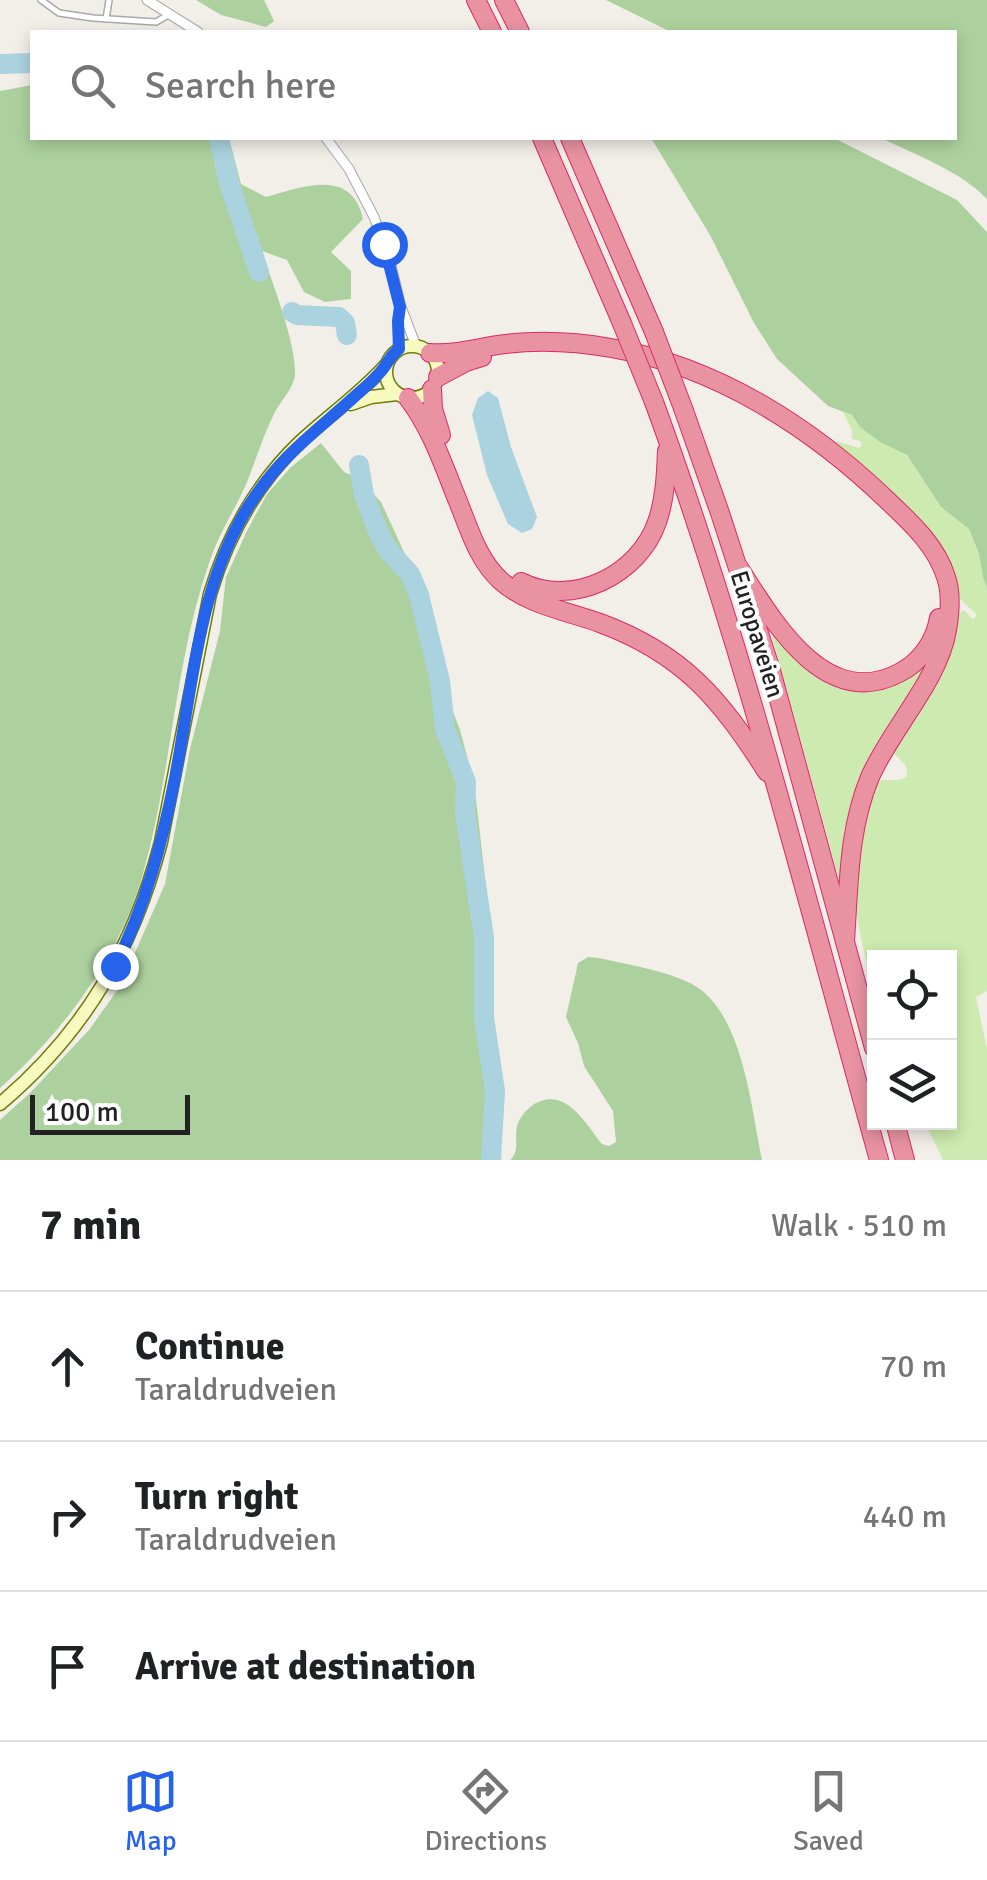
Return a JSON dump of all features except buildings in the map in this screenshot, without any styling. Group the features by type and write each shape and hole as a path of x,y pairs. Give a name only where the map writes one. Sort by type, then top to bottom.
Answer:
{"highway":[{"path":"476,0 491,30"},
{"path":"504,0 519,30"},
{"name":"Europaveien","path":"543,140 622,320 719,590 879,1160"},
{"name":"Europaveien","path":"571,140 654,332 739,568 770,667 872,1040"},
{"path":"423,349 462,352 511,344 572,343 649,356 696,372 746,396 825,447 870,484 926,540 947,579 947,632 936,662 883,751 863,798 849,863 846,941"},
{"path":"668,441 661,509 640,552 616,574 590,586 566,592 540,590 516,579 490,552 441,435 434,409 435,383 466,362 490,354 565,350 639,360 722,390 804,438 876,496 929,554 941,578 945,603 930,645 908,668 884,679 848,680 815,664 793,646 739,568"},
{"path":"403,396 427,426 475,544 499,579 534,601 627,634 680,666 706,688 728,715 778,790"},
{"path":"897,1130 906,1160"}],"main road":[{"path":"0,1104 50,1056 86,1013 115,966 138,916 166,824 207,606 219,565 238,524 261,487 292,450 344,407 393,353 399,349 423,349 437,364 435,383 422,396 371,397 344,407"},
{"path":"386,365 387,381 403,396"}],"street":[{"path":"152,2 195,30"},
{"path":"327,140 357,183 374,217 389,257 400,307 423,349"},
{"path":"399,349 400,307"}],"lane":[{"path":"41,0 59,13 106,19 156,22 170,14"},
{"path":"106,19 109,0"}],"green space":[{"path":"196,0 264,0 274,21 266,27 221,15"},
{"path":"606,0 987,0 987,199 951,172 885,140 957,140 957,30 667,30"},
{"path":"30,85 30,140 230,140 241,184 266,197 310,186 337,187 357,203 363,219 331,252 351,271 351,299 325,302 304,292 287,260 262,251 288,329 295,374 221,533 200,592 142,877 119,937 86,992 45,1043 0,1088 0,91"},
{"path":"652,140 838,140 957,200 987,232 987,588 969,529 941,507 907,455 880,442 860,427 852,415 828,406 777,359 754,323 710,235"},
{"path":"843,412 852,415 860,427 881,442 907,455 941,507 969,529 987,588 987,991 976,997 987,1049 987,1160 943,1160 928,1130 957,1130 957,950 867,950 867,961 854,886 857,851 876,782 907,776 906,766 892,751 958,614 964,610 973,619 977,615 960,599 951,569 830,445 836,441 859,448 862,445 852,439"},
{"path":"321,443 344,472 360,479 381,502 417,580 474,782 487,895 496,1160 0,1160 0,1120 89,1030 121,985 165,884 190,749 220,631 226,577 267,494 290,468"},
{"path":"768,622 859,686 938,646 894,724 840,883"},
{"path":"588,957 669,975 708,996 722,1014 742,1062 762,1160 510,1160 522,1116 534,1104 551,1099 569,1105 602,1144 616,1142 613,1111 584,1066 566,1017 578,963"}],"water":[{"path":"488,391 498,398 537,517 532,529 522,533 508,524 487,475 472,415 478,398"}],"waterway":[{"path":"0,64 30,63"},
{"path":"219,140 229,183 259,272"},
{"path":"292,312 339,317 345,323 347,335"},
{"path":"359,465 364,495 380,536 410,574 419,595 440,681 445,729 466,782 465,813 484,937 484,1018 495,1091 491,1160"}],"route":[{"path":"115,966 138,916 166,824 204,618 230,539 261,487 283,460 363,389 399,349 400,307 384,244"}]}
